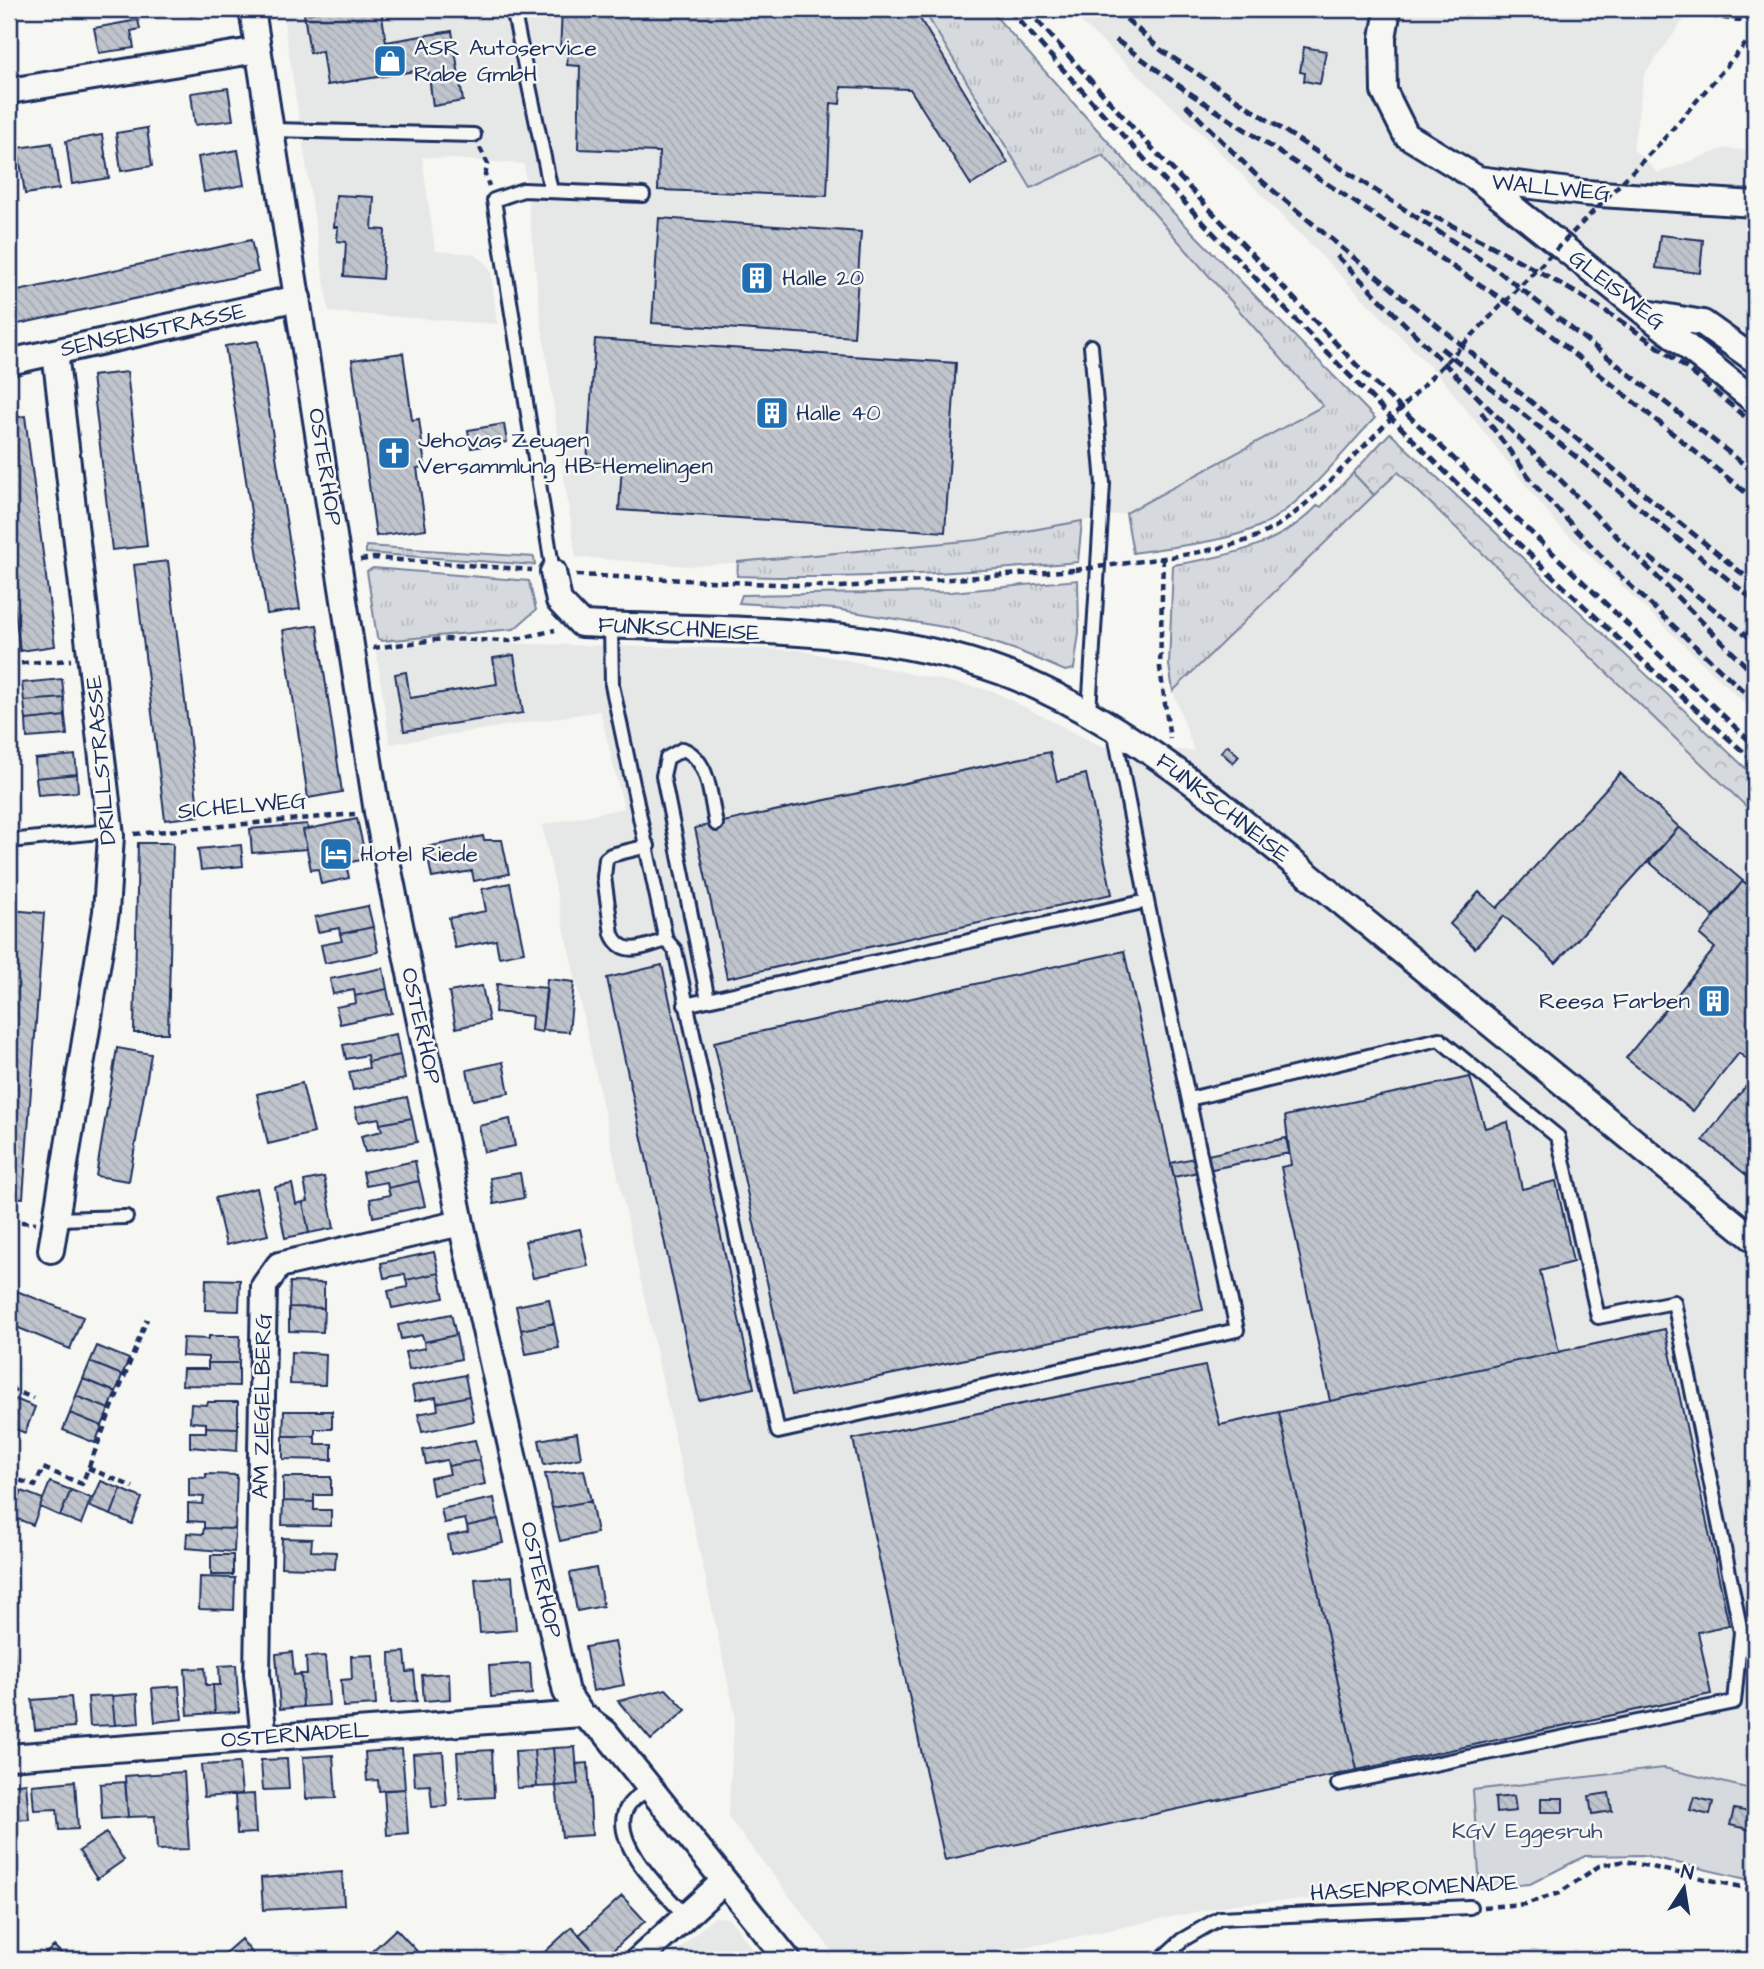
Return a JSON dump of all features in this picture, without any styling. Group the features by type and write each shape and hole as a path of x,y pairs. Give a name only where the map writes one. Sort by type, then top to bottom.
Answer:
{"street":[{"name":"OSTERHOP","path":"252,9 273,130 377,812 461,1223 566,1692 581,1714 605,1732 788,1960"},
{"name":"WALLWEG","path":"1388,9 1383,38 1384,91 1406,135 1478,180 1585,193 1755,204"},
{"path":"9,91 258,50"},
{"name":"GLEISWEG","path":"1478,180 1755,401"},
{"name":"SENSENSTRASSE","path":"9,362 298,298"},
{"path":"1647,313 1703,323 1755,360"},
{"name":"DRILLSTRASSE","path":"51,1250 106,912 110,833 55,352"},
{"name":"FUNKSCHNEISE","path":"553,572 558,601 581,624 846,637 920,650 1002,672 1089,712 1174,768 1755,1240"},
{"name":"AM ZIEGELBERG","path":"264,1738 257,1675 264,1286 279,1265 461,1223"},
{"name":"OSTERNADEL","path":"9,1757 581,1714"},
{"path":"638,1960 723,1882"}],"lane":[{"path":"513,9 551,191"},
{"path":"273,130 474,135"},
{"path":"494,200 523,190 643,194"},
{"name":"FUNKSCHNEISE","path":"494,200 553,572"},
{"path":"1089,712 1104,484 1091,346"},
{"path":"611,625 612,685 666,940 675,950 778,1432 1237,1330 1147,901 1114,729"},
{"path":"708,1000 663,776 667,758 683,749 696,754 704,768 716,824"},
{"path":"9,841 110,833"},
{"path":"648,846 611,855 606,859 603,867 612,934 616,943 625,949 636,950 666,940"},
{"path":"685,1005 1147,901"},
{"path":"1189,1099 1439,1039 1558,1137 1598,1317 1674,1302 1741,1632 1734,1702 1338,1784"},
{"path":"56,1219 127,1217"},
{"path":"649,1788 628,1805 622,1823 631,1850 653,1882 686,1916"},
{"name":"HASENPROMENADE","path":"1160,1960 1182,1940 1220,1918 1470,1907"}],"path":[{"path":"1691,9 1692,14 1755,22"},
{"path":"340,562 374,558 553,572 841,587 1075,570 1163,558 1263,534 1296,514 1329,482 1663,140 1755,33"},
{"path":"474,135 488,164 485,175 494,200"},
{"path":"1163,558 1160,668 1174,768"},
{"name":"FUNKSCHNEISE","path":"351,650 443,639 509,641 581,624"},
{"path":"9,664 91,658"},
{"name":"SICHELWEG","path":"110,833 377,812"},
{"path":"9,1476 35,1486 43,1468 82,1484 147,1319"},
{"path":"9,1375 13,1390 33,1398"},
{"path":"88,1468 133,1487"},
{"name":"HASENPROMENADE","path":"1470,1907 1525,1905 1559,1893 1599,1866 1625,1861 1755,1890"}],"shaded area":[{"path":"282,9 923,9 1031,187 1102,155 1324,406 1126,513 977,540 828,556 689,566 576,557 541,321 524,164 422,157 435,251 474,254 484,261 491,271 497,324 329,312"},
{"path":"1067,9 1682,9 1683,21 1644,75 1633,149 1658,173 1726,148 1755,152 1755,713 1556,523 1442,379 1201,133"},
{"path":"1397,472 1755,815 1755,1790 1664,1768 1473,1790 1480,1888 1234,1904 965,1960 839,1960 728,1817 735,1715 542,825 624,808 600,711 390,744 376,651 442,642 798,650 993,691 1100,746 1194,751 1173,691"},
{"path":"714,1917 729,1918 761,1960 667,1960"}],"green space":[{"path":"923,9 989,9 1157,196 1375,418 1307,492 1276,517 1246,532 1133,553 1126,513 1323,406 1103,155 1031,188"},
{"path":"1390,433 1755,777 1755,815 1398,472 1374,495 1353,473"},
{"path":"1353,473 1374,495 1173,691 1169,665 1173,565 1213,558 1269,540 1303,519 1318,505 1321,507"},
{"path":"1082,521 1078,562 908,575 737,576 738,562 977,540"},
{"path":"366,546 534,557 535,565 366,553"},
{"path":"373,568 529,581 536,610 514,629 382,641 377,638 367,571"},
{"path":"1078,580 1079,633 1074,669 1065,671 1019,651 950,628 835,609 739,603 742,595 951,592"},
{"name":"KGV Eggesruh","path":"1664,1768 1755,1790 1755,1881 1643,1855 1585,1856 1530,1884 1480,1888 1473,1790"}],"building":[{"path":"189,9 220,9 221,10 190,16"},
{"name":"ASR Autoservice Rabe GmbH","path":"336,9 381,9 386,42 452,31 463,101 433,106 428,69 327,85 322,51 310,53 304,14"},
{"path":"562,9 914,9 1008,163 971,185 910,89 841,87 840,104 831,103 827,196 658,190 659,152 578,149 580,66 567,65 568,53 560,52"},
{"path":"138,20 140,29 131,31 134,48 99,53 94,28"},
{"path":"1304,47 1326,51 1320,84 1304,81 1305,73 1300,72"},
{"path":"228,88 233,120 195,125 191,93"},
{"path":"147,128 152,166 121,171 116,133"},
{"path":"102,135 109,178 72,184 66,141"},
{"path":"52,143 59,189 25,194 18,148"},
{"path":"238,150 244,185 204,192 198,157"},
{"path":"336,195 374,197 372,229 385,230 382,279 344,276 346,242 337,241 338,227 334,227"},
{"name":"Halle 20","path":"659,218 861,232 854,337 652,323"},
{"path":"1660,235 1703,240 1700,273 1656,268"},
{"path":"251,240 258,272 9,326 9,293"},
{"name":"Halle 40","path":"595,339 956,363 945,532 619,510 622,465 587,462"},
{"path":"258,341 300,609 267,614 225,346"},
{"name":"Jehovas Zeugen Versammlung HB-Hemelingen","path":"403,353 412,420 419,419 425,467 417,468 426,529 376,536 352,360"},
{"path":"127,372 147,546 112,550 92,376"},
{"path":"25,416 55,646 20,651 9,564 9,418"},
{"path":"504,424 507,442 471,448 468,430"},
{"path":"168,561 199,816 165,820 134,565"},
{"path":"317,625 342,792 308,798 283,630"},
{"path":"514,655 523,713 404,731 395,674 406,672 410,698 497,684 493,658"},
{"path":"62,679 64,698 24,701 22,683"},
{"path":"64,698 65,716 26,720 24,701"},
{"path":"65,716 67,735 27,738 26,720"},
{"path":"1227,745 1239,756 1233,763 1221,752"},
{"path":"1050,752 1057,781 1086,774 1112,894 727,978 695,828"},
{"path":"75,755 77,774 36,778 35,759"},
{"path":"1620,773 1679,827 1556,963 1504,916 1475,948 1450,924 1479,892 1497,908"},
{"path":"77,774 78,792 38,795 36,778"},
{"name":"Hotel Riede","path":"357,819 366,859 346,863 349,878 321,884 318,869 311,870 303,830"},
{"path":"307,824 308,829 303,830 307,849 252,853 250,829"},
{"path":"1679,827 1743,881 1713,916 1649,862"},
{"path":"483,836 484,840 502,840 509,874 474,881 472,871 432,878 426,847"},
{"path":"138,843 173,843 168,1033 134,1033"},
{"path":"241,845 243,866 201,870 198,849"},
{"name":"Reesa Farben","path":"1743,881 1755,891 1755,1066 1739,1053 1693,1111 1626,1058 1715,948 1700,935"},
{"path":"510,883 524,952 499,957 496,940 455,948 449,918 486,911 482,889"},
{"path":"368,906 373,927 340,934 339,928 318,932 315,917"},
{"path":"10,910 44,913 23,1198 9,1197"},
{"path":"373,927 378,952 325,963 321,945 342,941 340,934"},
{"path":"1124,951 1203,1310 792,1395 714,1042"},
{"path":"662,965 754,1388 699,1400 607,978"},
{"path":"383,968 387,989 355,996 354,990 333,994 330,979"},
{"path":"547,979 574,982 569,1032 542,1030"},
{"path":"497,984 547,988 542,1032 531,1030 532,1016 495,1012"},
{"path":"482,986 489,1021 456,1028 449,992"},
{"path":"387,989 392,1013 340,1024 336,1007 356,1003 355,996"},
{"path":"396,1034 400,1055 368,1062 367,1055 346,1059 343,1045"},
{"path":"117,1048 151,1054 129,1181 96,1176"},
{"path":"400,1055 405,1079 353,1090 349,1072 369,1068 368,1062"},
{"path":"503,1062 509,1093 473,1100 467,1070"},
{"path":"1755,1075 1755,1182 1703,1140"},
{"path":"1470,1077 1485,1128 1508,1122 1522,1189 1556,1181 1573,1262 1540,1271 1559,1352 1330,1401 1281,1167 1291,1165 1285,1116"},
{"path":"302,1083 314,1133 268,1144 257,1094"},
{"path":"407,1097 412,1118 380,1124 379,1118 358,1122 355,1108"},
{"path":"412,1118 417,1142 365,1152 361,1136 382,1131 380,1124"},
{"path":"510,1119 515,1146 484,1152 479,1126"},
{"path":"1286,1138 1289,1153 1174,1177 1171,1163"},
{"path":"415,1161 419,1181 388,1188 387,1182 366,1186 363,1172"},
{"path":"520,1173 524,1198 494,1204 490,1178"},
{"path":"324,1177 334,1228 309,1233 303,1202 308,1201 304,1181"},
{"path":"419,1181 425,1206 373,1217 370,1199 390,1195 388,1188"},
{"path":"292,1184 296,1204 303,1202 309,1233 285,1238 275,1187"},
{"path":"257,1188 268,1235 226,1245 215,1198"},
{"path":"580,1229 588,1266 533,1278 525,1241"},
{"path":"434,1252 439,1273 406,1280 405,1274 384,1278 381,1263"},
{"path":"439,1273 444,1298 392,1308 388,1291 408,1287 406,1280"},
{"path":"206,1279 240,1280 239,1311 205,1310"},
{"path":"290,1282 324,1283 324,1308 289,1307"},
{"path":"9,1288 83,1317 70,1349 9,1324"},
{"path":"549,1299 554,1323 521,1330 516,1306"},
{"path":"289,1307 324,1308 323,1332 289,1331"},
{"path":"451,1314 456,1335 424,1342 422,1335 401,1339 398,1325"},
{"path":"554,1323 559,1348 526,1354 521,1330"},
{"path":"1665,1329 1729,1625 1698,1632 1711,1694 1357,1770 1279,1412"},
{"path":"456,1335 461,1359 409,1370 405,1352 425,1348 424,1342"},
{"path":"209,1336 240,1336 239,1363 208,1363 208,1357 182,1356 183,1338 209,1339"},
{"path":"97,1346 129,1359 122,1375 90,1362"},
{"path":"291,1352 326,1354 325,1385 290,1384"},
{"path":"90,1362 122,1375 116,1392 83,1379"},
{"path":"208,1363 239,1363 239,1386 182,1385 183,1369 208,1369"},
{"path":"1205,1366 1220,1425 1279,1412 1357,1770 945,1860 853,1439"},
{"path":"465,1375 469,1396 437,1403 436,1397 415,1401 412,1386"},
{"path":"83,1379 116,1392 109,1409 76,1396"},
{"path":"76,1396 109,1409 102,1426 70,1413"},
{"path":"469,1396 474,1421 422,1432 418,1414 438,1410 437,1403"},
{"path":"15,1399 35,1407 25,1433 9,1426 9,1413"},
{"path":"208,1402 238,1402 238,1428 206,1427 206,1423 190,1422 191,1404 207,1405"},
{"path":"284,1411 332,1411 332,1429 315,1429 315,1436 283,1436"},
{"path":"70,1413 102,1426 95,1443 63,1430"},
{"path":"206,1427 238,1428 237,1451 190,1447 190,1432 206,1432"},
{"path":"577,1433 581,1458 544,1465 539,1440"},
{"path":"283,1436 315,1436 315,1444 332,1444 332,1460 283,1459"},
{"path":"475,1440 480,1460 448,1466 447,1460 426,1464 423,1450"},
{"path":"480,1460 485,1484 433,1495 430,1478 450,1474 448,1466"},
{"path":"584,1470 591,1501 552,1508 545,1474"},
{"path":"206,1474 237,1475 235,1529 204,1528 204,1522 188,1521 188,1503 203,1504 204,1497 189,1496 189,1477 206,1478"},
{"path":"283,1477 331,1477 331,1495 314,1495 314,1502 283,1501"},
{"path":"101,1481 121,1489 111,1515 90,1507"},
{"path":"50,1482 71,1490 60,1516 40,1507"},
{"path":"9,1485 22,1491 12,1517 9,1515"},
{"path":"121,1489 142,1498 132,1524 111,1515"},
{"path":"71,1490 91,1498 81,1524 60,1516"},
{"path":"22,1491 43,1499 33,1525 12,1517"},
{"path":"494,1498 498,1519 467,1526 465,1519 444,1523 441,1509"},
{"path":"283,1501 314,1502 314,1510 331,1510 331,1526 282,1525"},
{"path":"591,1501 597,1533 560,1541 552,1508"},
{"path":"498,1519 503,1543 451,1554 448,1536 468,1532 467,1526"},
{"path":"204,1528 235,1529 234,1552 186,1548 187,1533 203,1534"},
{"path":"282,1538 312,1539 311,1551 336,1552 335,1569 281,1567"},
{"path":"211,1555 233,1555 233,1575 211,1575"},
{"path":"596,1568 603,1606 577,1611 570,1573"},
{"path":"512,1576 516,1630 480,1633 475,1579"},
{"path":"200,1577 235,1578 234,1610 199,1609"},
{"path":"13,1633 17,1697 9,1698 9,1634"},
{"path":"615,1642 624,1685 593,1691 585,1647"},
{"path":"292,1652 294,1675 301,1674 303,1707 280,1709 276,1654"},
{"path":"405,1652 407,1672 414,1671 417,1701 391,1703 390,1653"},
{"path":"373,1655 376,1705 343,1707 341,1680 352,1679 351,1656"},
{"path":"325,1656 329,1705 303,1707 301,1674 307,1674 306,1657"},
{"path":"530,1663 532,1694 491,1697 489,1666"},
{"path":"236,1665 239,1712 215,1713 213,1685 220,1685 219,1666"},
{"path":"205,1668 206,1685 213,1685 215,1713 188,1715 185,1669"},
{"path":"449,1673 450,1699 424,1701 422,1675"},
{"path":"179,1686 182,1719 155,1722 152,1688"},
{"path":"666,1689 686,1710 651,1740 618,1701"},
{"path":"137,1694 139,1723 115,1725 112,1696"},
{"path":"112,1696 115,1725 90,1726 88,1697"},
{"path":"17,1697 19,1731 9,1732 9,1698"},
{"path":"71,1697 74,1727 35,1730 32,1700"},
{"path":"575,1747 578,1784 556,1786 553,1748"},
{"path":"553,1748 556,1786 537,1787 534,1750"},
{"path":"402,1749 405,1789 379,1791 378,1780 367,1781 365,1752"},
{"path":"492,1750 494,1797 460,1799 457,1752"},
{"path":"534,1750 537,1787 517,1788 515,1751"},
{"path":"443,1752 447,1806 432,1807 430,1785 415,1786 413,1754"},
{"path":"333,1755 336,1798 306,1799 303,1757"},
{"path":"287,1759 289,1789 263,1790 261,1760"},
{"path":"239,1763 242,1794 204,1797 201,1765"},
{"path":"588,1763 592,1835 562,1837 556,1786 578,1784 576,1764"},
{"path":"184,1772 189,1849 157,1850 155,1816 128,1817 125,1776"},
{"path":"75,1781 78,1829 59,1830 57,1809 34,1810 32,1785"},
{"path":"125,1782 128,1817 102,1819 100,1784"},
{"path":"26,1783 29,1819 9,1820 9,1785"},
{"path":"405,1789 408,1833 387,1835 384,1790"},
{"path":"1609,1793 1612,1811 1592,1814 1589,1796"},
{"path":"254,1794 256,1833 237,1834 235,1795"},
{"path":"1514,1796 1516,1811 1496,1813 1495,1798"},
{"path":"1694,1797 1713,1802 1710,1815 1690,1810"},
{"path":"1541,1798 1563,1798 1563,1812 1541,1812"},
{"path":"1734,1809 1755,1813 1751,1830 1730,1825"},
{"path":"106,1833 124,1860 97,1879 79,1851"},
{"path":"342,1872 344,1905 263,1910 261,1878"},
{"path":"622,1896 645,1921 602,1960 579,1935"},
{"path":"572,1927 596,1953 588,1960 536,1960"},
{"path":"396,1929 425,1960 378,1960 371,1952"},
{"path":"241,1939 258,1960 217,1960"},
{"path":"54,1946 68,1960 38,1960"}],"railway":[{"path":"1009,9 1187,206 1464,491 1656,673 1755,762"},
{"path":"1027,9 1135,130 1364,373 1755,746"},
{"path":"1115,9 1161,50 1497,270 1755,473"},
{"path":"1116,40 1185,90 1526,315 1755,500"},
{"path":"1186,105 1263,182 1755,584"},
{"path":"1421,210 1537,270 1593,303 1675,359 1755,425"},
{"path":"1337,256 1755,675"},
{"path":"1441,348 1755,601"},
{"path":"1481,412 1538,489 1619,575 1755,702"},
{"path":"1649,557 1755,642"}],"place":[{"name":"ASR Autoservice Rabe GmbH","path":"390,61"},
{"name":"Halle 20","path":"757,278"},
{"name":"Halle 40","path":"772,413"},
{"name":"Jehovas Zeugen Versammlung HB-Hemelingen","path":"394,453"},
{"name":"Hotel Riede","path":"336,854"},
{"name":"Reesa Farben","path":"1714,1001"}]}
